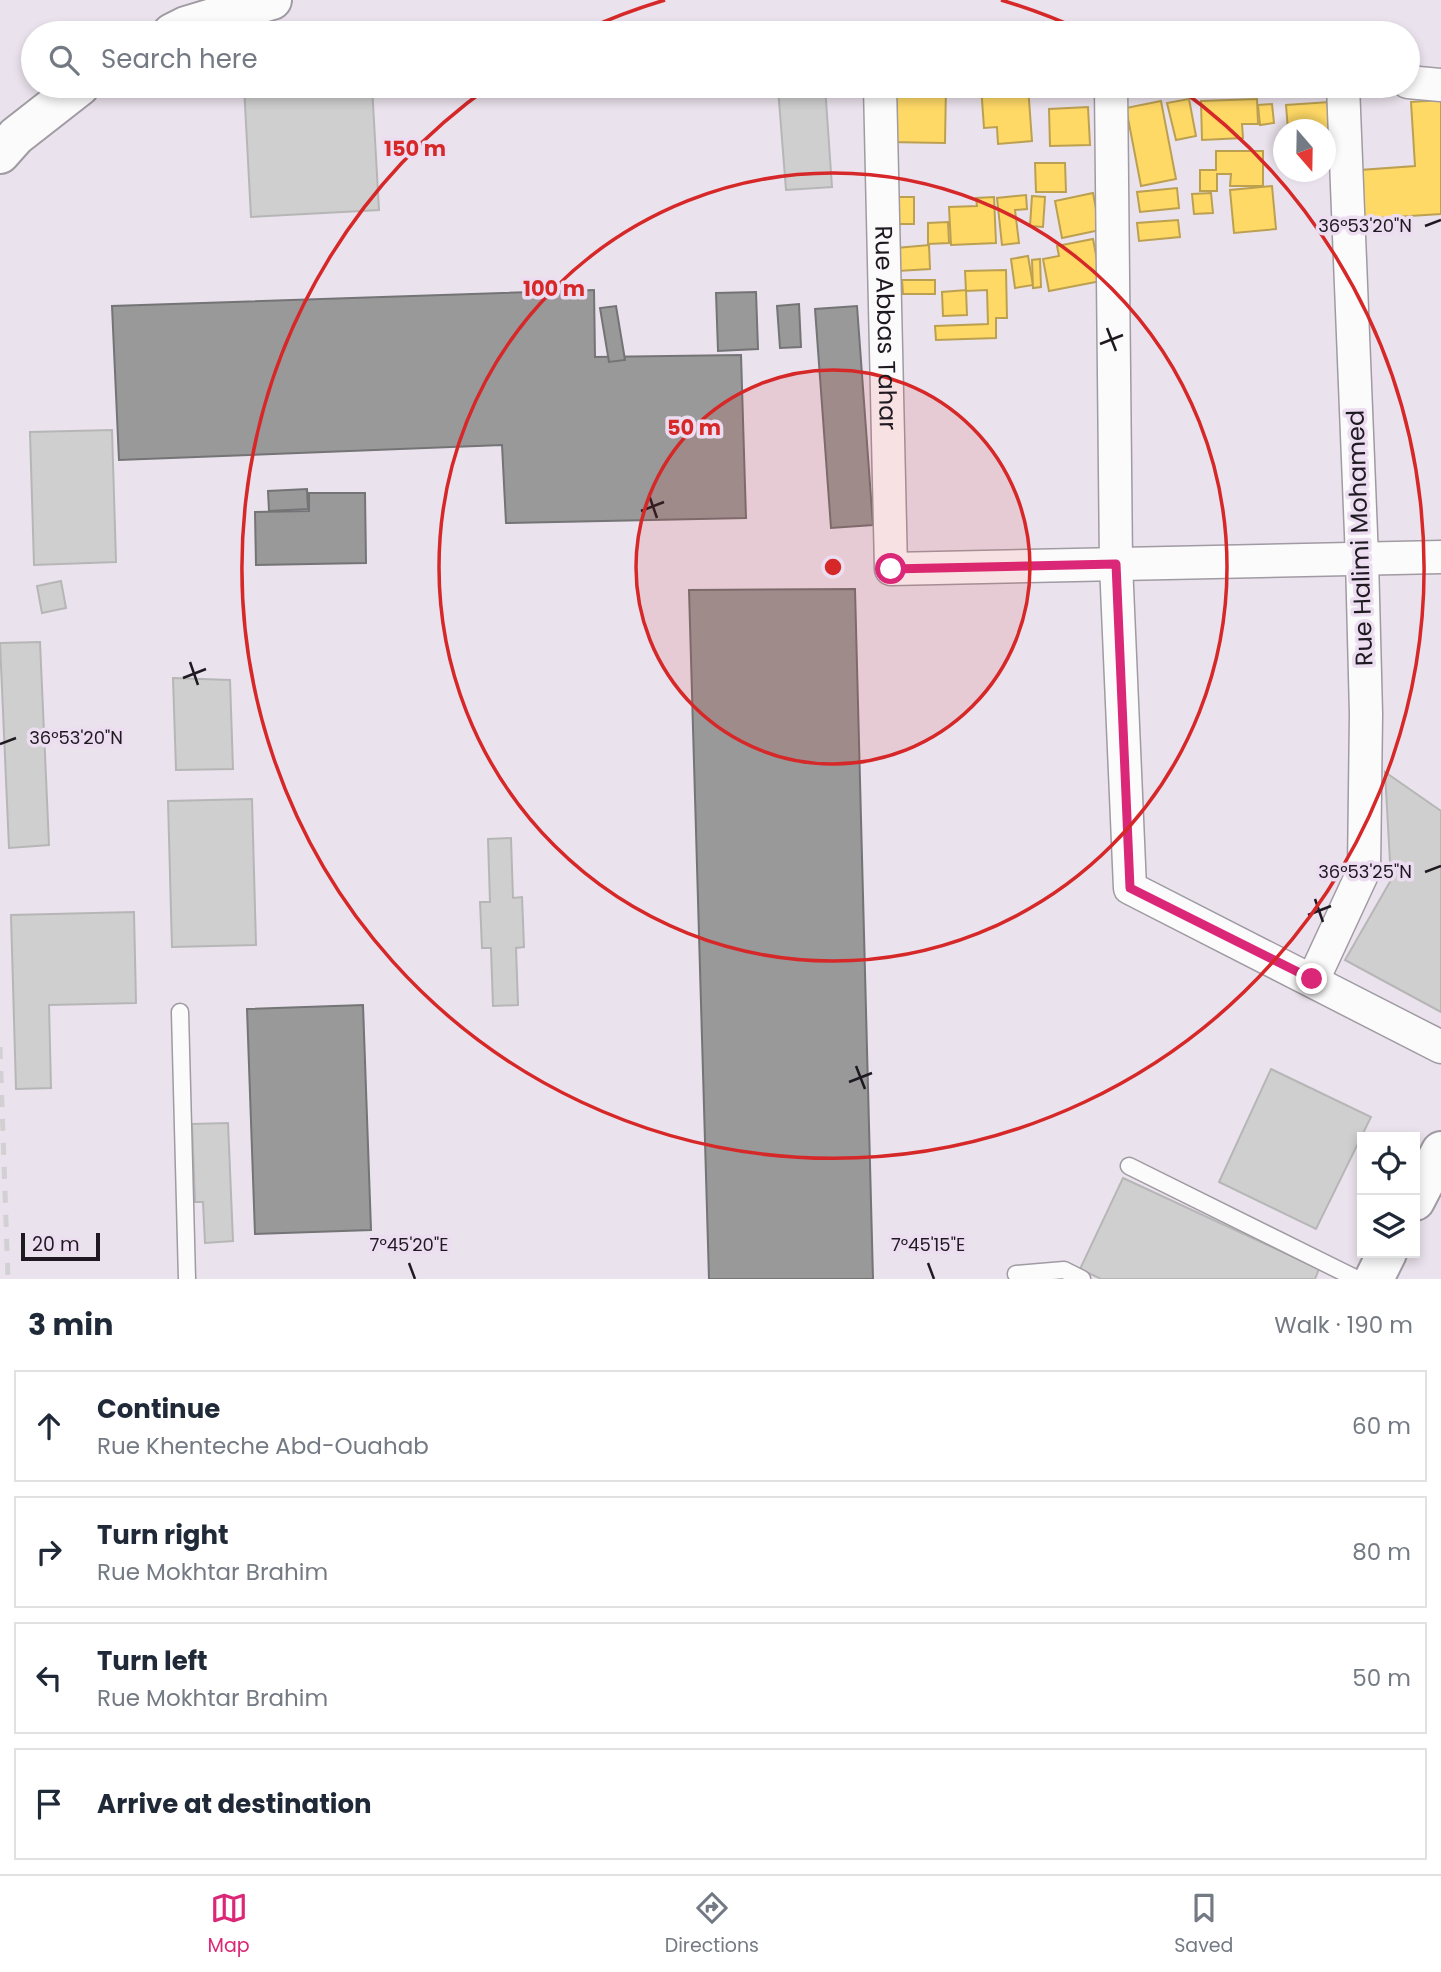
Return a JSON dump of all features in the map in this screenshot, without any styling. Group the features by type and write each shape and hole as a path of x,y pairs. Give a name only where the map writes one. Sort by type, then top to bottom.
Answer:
{"main road":[{"path":"203,21 272,0"},
{"path":"0,154 16,136 65,98"},
{"path":"1418,1195 1441,1151"},
{"path":"1374,1279 1384,1258"}],"street":[{"path":"1420,83 1441,85"},
{"name":"Rue Abbas Tahar","path":"880,98 891,569 1116,564"},
{"path":"1111,98 1116,564 1130,888 1441,1047"},
{"name":"Rue Halimi Mohamed","path":"1312,979 1364,870 1366,714 1362,559 1343,98"},
{"path":"1116,564 1441,557"}],"lane":[{"path":"180,1012 187,1279"},
{"path":"1129,1166 1357,1279"},
{"path":"1016,1274 1064,1270 1082,1279"}],"building: Homes":[{"path":"889,98 946,98 945,143 888,142"},
{"path":"982,98 1029,98 1032,141 998,144 997,127 984,128"},
{"path":"1189,99 1196,136 1176,140 1167,103"},
{"path":"1257,99 1258,124 1242,124 1243,138 1202,140 1201,101"},
{"path":"1441,100 1441,214 1364,219 1360,170 1415,166 1411,102"},
{"path":"1161,101 1176,179 1141,186 1126,108"},
{"path":"1329,102 1330,119 1287,119 1286,105"},
{"path":"1272,104 1273,123 1260,125 1258,105"},
{"path":"1088,107 1090,145 1050,146 1049,109"},
{"path":"1216,151 1263,151 1263,186 1230,186 1231,174 1217,174 1217,191 1200,191 1200,170 1216,170"},
{"path":"1035,163 1065,163 1066,192 1036,192"},
{"path":"1272,186 1276,229 1234,233 1230,190"},
{"path":"1177,188 1179,208 1140,212 1137,192"},
{"path":"1093,193 1100,230 1062,238 1055,201"},
{"path":"1211,193 1213,213 1194,214 1192,194"},
{"path":"1026,195 1027,209 1015,210 1019,243 1002,245 997,198"},
{"path":"1032,196 1045,197 1043,227 1030,226"},
{"path":"891,197 914,197 914,224 891,224"},
{"path":"994,197 996,243 951,245 949,207 977,206 976,198"},
{"path":"1178,220 1180,237 1139,241 1137,223"},
{"path":"948,222 949,243 928,244 928,223"},
{"path":"1093,239 1101,281 1049,291 1043,259 1059,256 1057,246"},
{"path":"929,245 930,269 898,271 896,248"},
{"path":"1028,256 1033,285 1015,288 1011,259"},
{"path":"1040,259 1041,287 1033,288 1032,260"},
{"path":"1006,270 1007,318 996,318 996,338 936,340 935,326 988,324 987,290 966,291 965,271"},
{"path":"902,280 935,280 935,294 903,294"},
{"path":"966,290 967,315 943,316 942,292"}],"building: Industry":[{"path":"594,290 595,357 741,355 746,518 506,523 502,445 119,460 112,306"},
{"path":"756,292 758,349 718,351 716,293"},
{"path":"799,304 801,347 780,348 777,306"},
{"path":"616,306 625,360 609,362 600,308"},
{"path":"857,306 873,525 831,528 815,309"},
{"path":"307,489 308,509 269,511 268,491"},
{"path":"309,493 365,493 366,563 256,565 255,512 309,511"},
{"path":"855,589 873,1279 709,1279 689,590"},
{"path":"363,1005 371,1230 255,1234 247,1009"}],"building: Other":[{"path":"245,98 373,98 379,210 251,217"},
{"path":"779,98 826,98 832,187 786,190"},
{"path":"112,430 116,562 34,565 30,432"},
{"path":"61,581 66,608 42,613 37,586"},
{"path":"40,642 49,845 9,848 0,643"},
{"path":"173,678 230,680 233,769 176,770"},
{"path":"1385,772 1441,811 1441,1012 1345,960 1391,880"},
{"path":"252,799 256,945 172,947 168,801"},
{"path":"511,838 513,898 522,897 524,947 516,948 518,1005 493,1006 491,948 482,948 480,902 490,902 488,839"},
{"path":"134,912 136,1003 49,1005 51,1088 16,1089 11,915"},
{"path":"1271,1069 1371,1117 1364,1132 1357,1132 1357,1146 1316,1229 1219,1182"},
{"path":"228,1123 233,1241 205,1243 203,1202 195,1202 192,1124"},
{"path":"1123,1178 1319,1269 1315,1279 1101,1279 1080,1269"}],"railway":[{"path":"0,1047 8,1279"}],"route":[{"path":"891,569 1116,564 1130,888 1312,979"}]}
